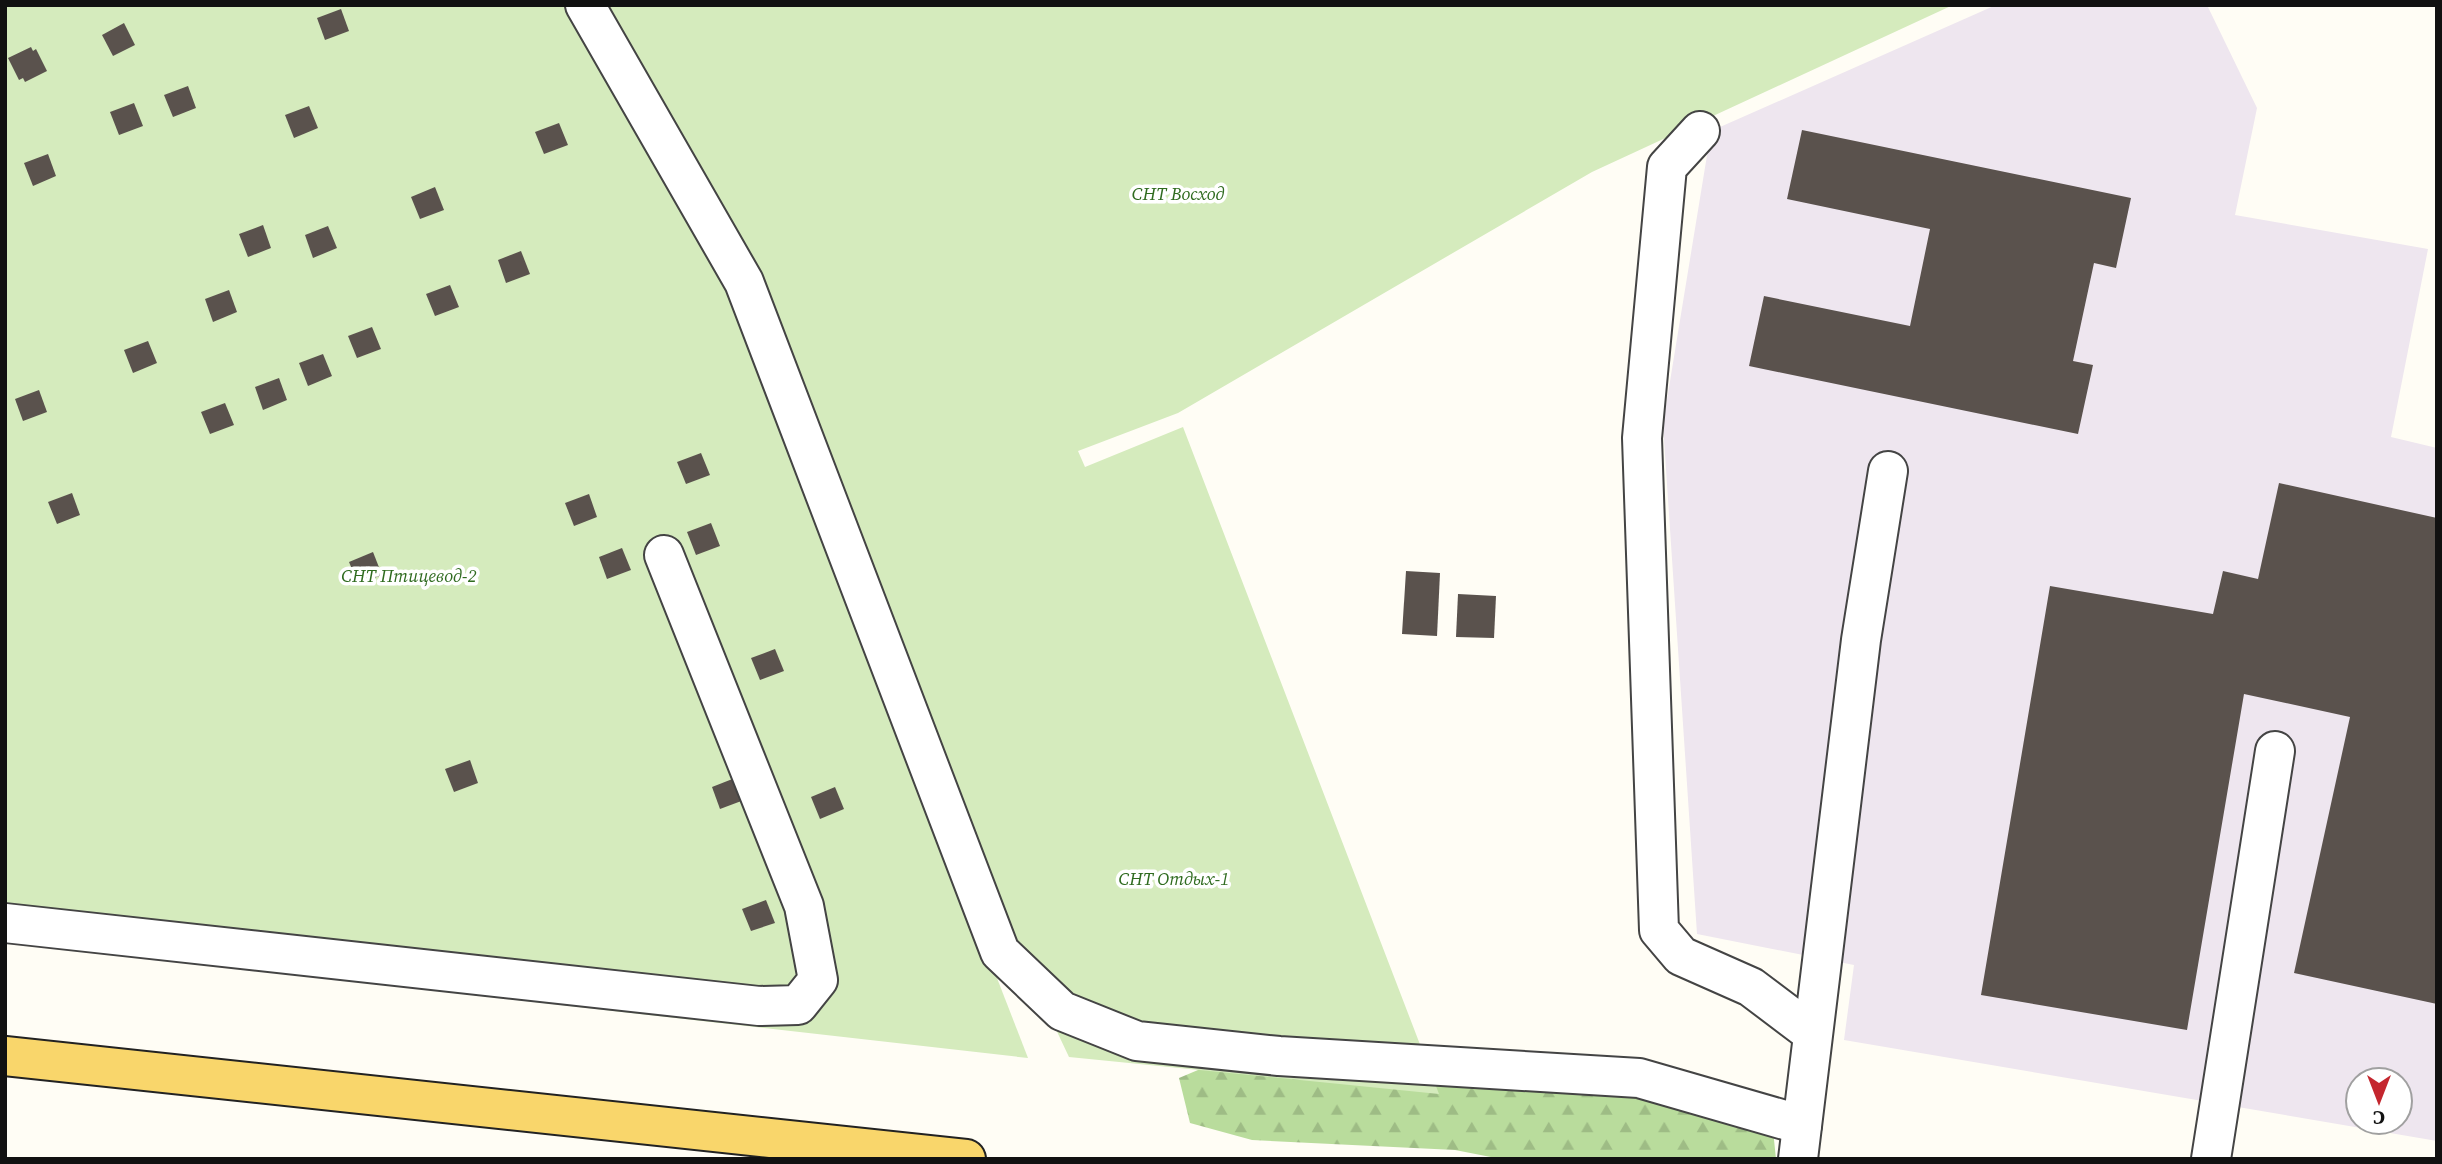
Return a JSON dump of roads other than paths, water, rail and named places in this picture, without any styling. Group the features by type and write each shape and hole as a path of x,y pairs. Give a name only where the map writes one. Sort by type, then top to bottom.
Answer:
{"main road":[{"path":"5,1056 966,1159"}],"street":[{"path":"585,5 744,282 1000,952 1062,1011 1137,1041 1279,1056 1639,1078 1800,1142 1861,640 1888,471"},
{"path":"1700,131 1667,167 1642,438 1659,930 1681,956 1751,987 1812,1033"},
{"path":"5,923 759,1006 798,1005 818,980 804,906 664,555"},
{"path":"2211,1159 2275,751"}],"park label":[{"name":"СНТ Восход","path":"1178,194"},
{"name":"СНТ Птицевод-2","path":"409,576"},
{"name":"СНТ Отдых-1","path":"1174,879"}]}
